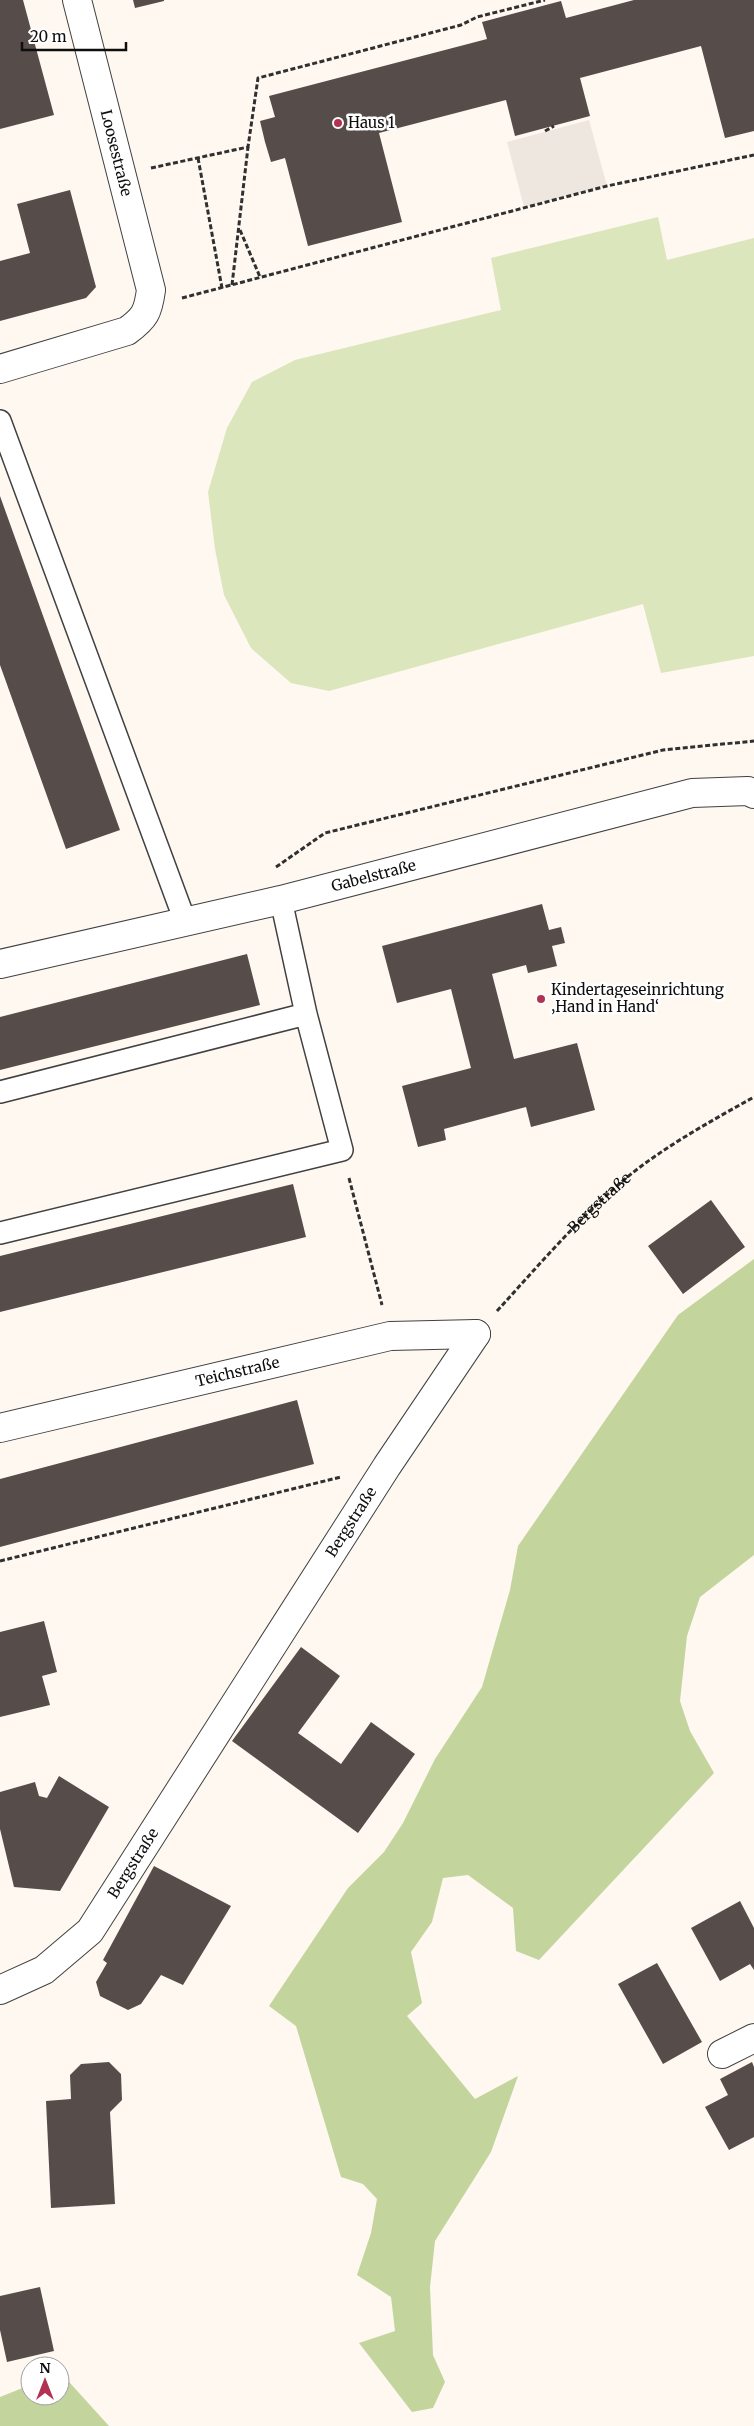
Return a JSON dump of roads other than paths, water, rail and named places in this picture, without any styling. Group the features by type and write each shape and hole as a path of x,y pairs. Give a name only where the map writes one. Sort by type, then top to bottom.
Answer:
{"street":[{"name":"Loosestraße","path":"0,369 127,332 142,320 149,307 151,290 76,0"},
{"name":"Gabelstraße","path":"0,964 281,900 692,794 751,792"},
{"name":"Teichstraße","path":"0,1428 390,1336 476,1334"},
{"name":"Bergstraße","path":"1,1985 44,1970 90,1932 387,1466 476,1334"},
{"path":"722,2054 754,2038"}],"lane":[{"path":"0,421 185,921"},
{"path":"0,1233 342,1150 306,1014 281,900"},
{"path":"0,1092 306,1014"}],"place":[{"name":"Haus 1","path":"338,123"},
{"name":"Kindertageseinrichtung ‚Hand in Hand‘","path":"541,999"}]}
